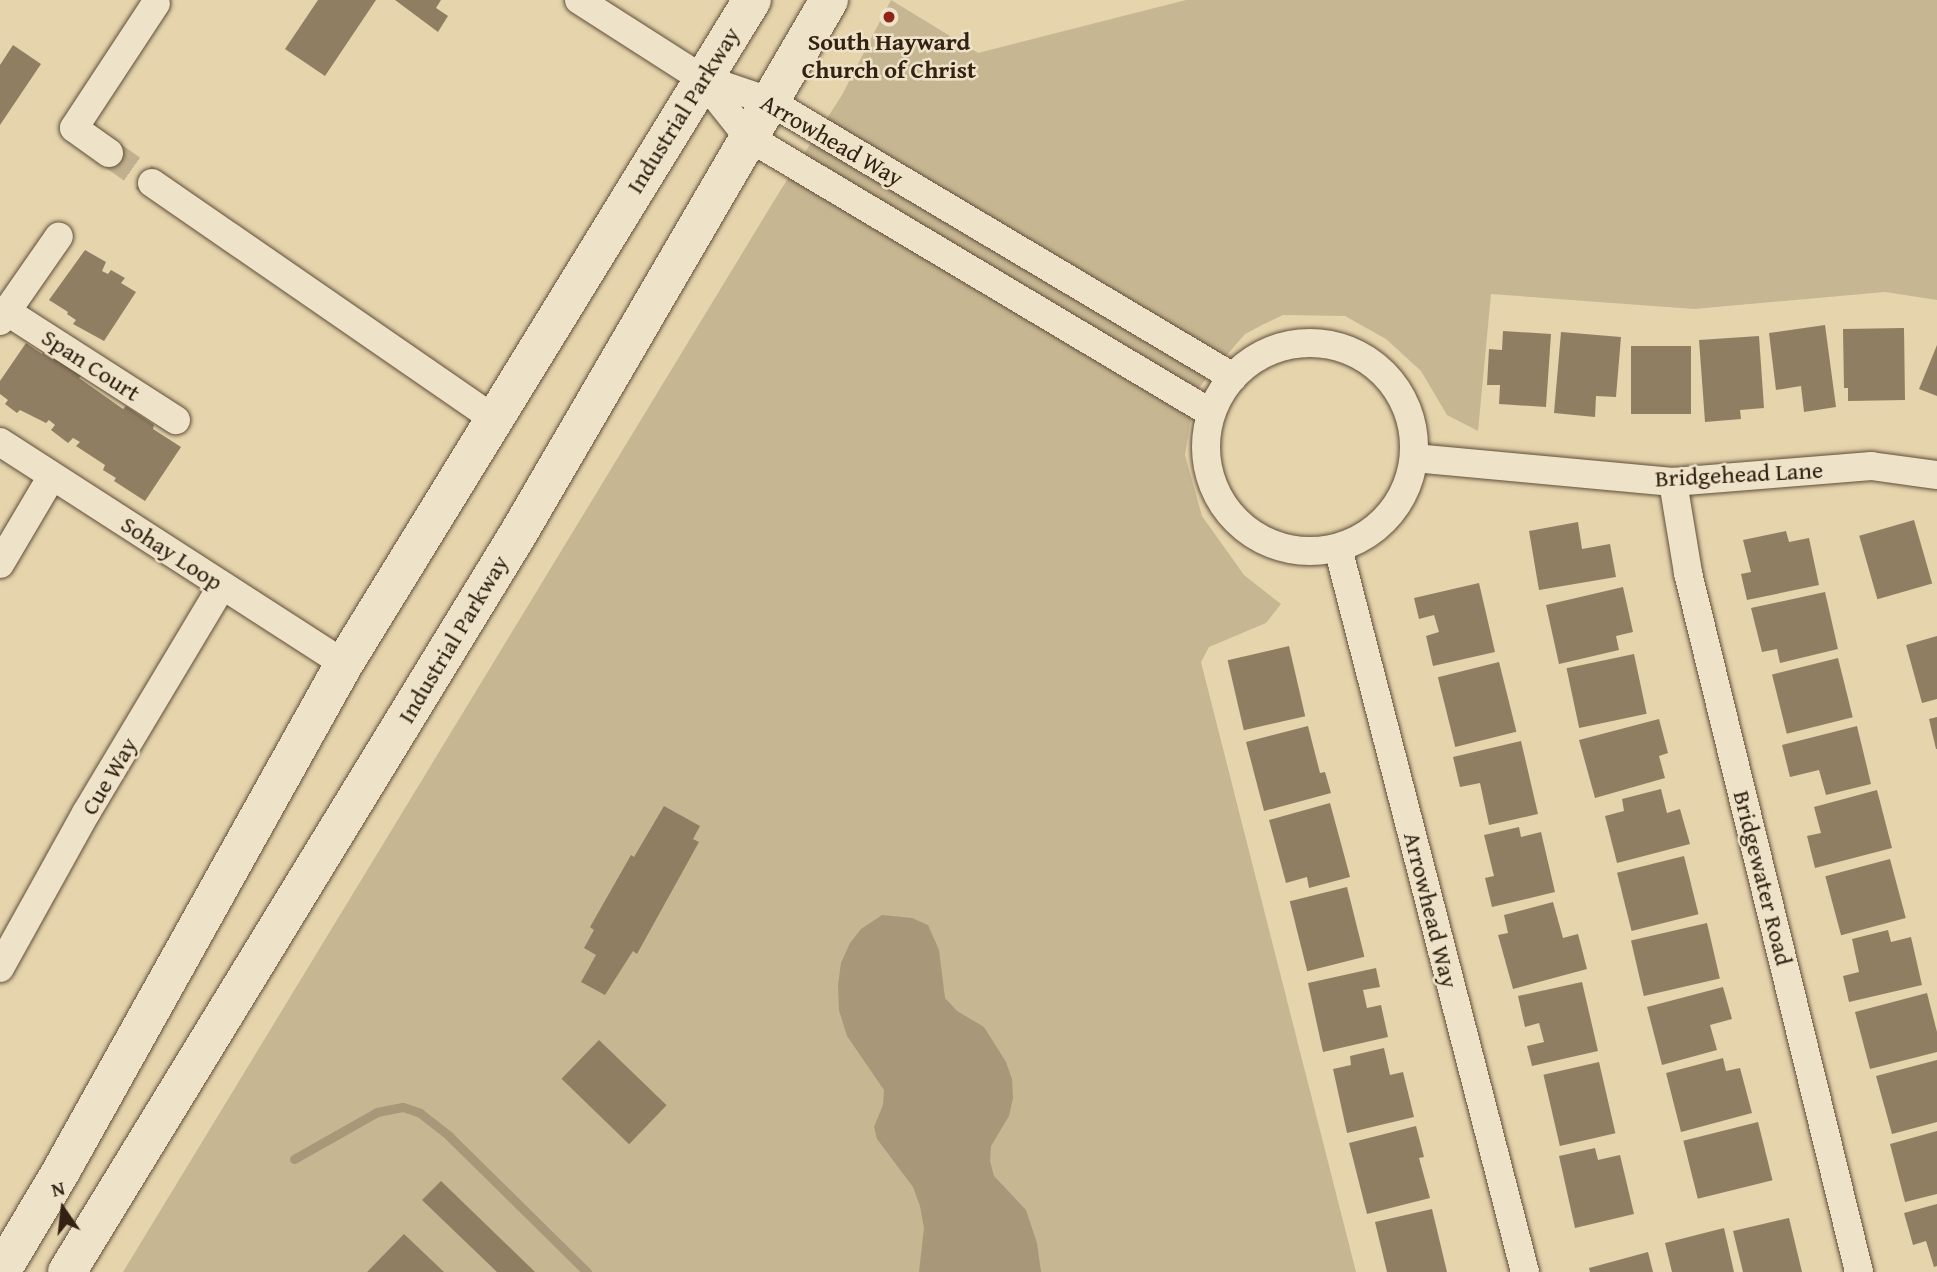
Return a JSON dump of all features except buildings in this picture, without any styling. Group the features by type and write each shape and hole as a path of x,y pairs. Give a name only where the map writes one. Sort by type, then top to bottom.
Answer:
{"main road":[{"name":"Industrial Parkway","path":"1,1272 60,1173 344,664 701,78 752,0"},
{"name":"Industrial Parkway","path":"67,1272 518,534 829,0"}],"street":[{"path":"579,0 701,78"},
{"path":"108,153 74,128 156,3"},
{"name":"Arrowhead Way","path":"701,78 769,101 1233,377"},
{"name":"Arrowhead Way","path":"701,78 748,137 1211,413"},
{"path":"152,183 494,419"},
{"name":"Span Court","path":"59,236 3,316 176,420"},
{"path":"1317,343 1347,350 1374,365 1401,397 1411,420 1414,458 1407,487 1389,516 1370,533 1338,548 1322,551 1291,550 1261,540 1236,521 1216,495 1207,466 1206,436 1211,413 1233,377 1257,358 1284,346 1317,343"},
{"name":"Sohay Loop","path":"0,442 344,664"},
{"name":"Bridgehead Lane","path":"1414,458 1673,482 1871,466 1937,475"},
{"path":"0,564 52,476"},
{"name":"Bridgewater Road","path":"1673,482 1691,587 1859,1272"},
{"name":"Arrowhead Way","path":"1338,548 1525,1272"},
{"name":"Cue Way","path":"0,968 86,813 222,586"}],"shaded area":[{"path":"891,0 978,53 1186,0 1937,0 1937,300 1885,292 1694,309 1491,294 1478,431 1447,415 1421,371 1386,339 1345,316 1283,315 1262,325 1245,334 1195,392 1185,455 1202,516 1244,575 1281,604 1266,623 1209,647 1201,662 1356,1272 123,1272 780,191 842,95"},
{"path":"882,915 912,918 928,925 939,950 945,998 957,1011 984,1027 1006,1062 1012,1079 1013,1098 1009,1116 991,1146 990,1161 994,1176 1026,1210 1037,1243 1041,1272 919,1272 924,1228 920,1206 913,1187 877,1139 874,1127 883,1105 884,1090 847,1036 839,1010 841,963 850,943 861,929"}],"waterway":[{"path":"294,1159 377,1112 403,1107 420,1113 449,1136 587,1272"}],"tunnel":[{"path":"109,153 152,183"}],"place":[{"name":"South Hayward Church of Christ","path":"889,17"}]}
